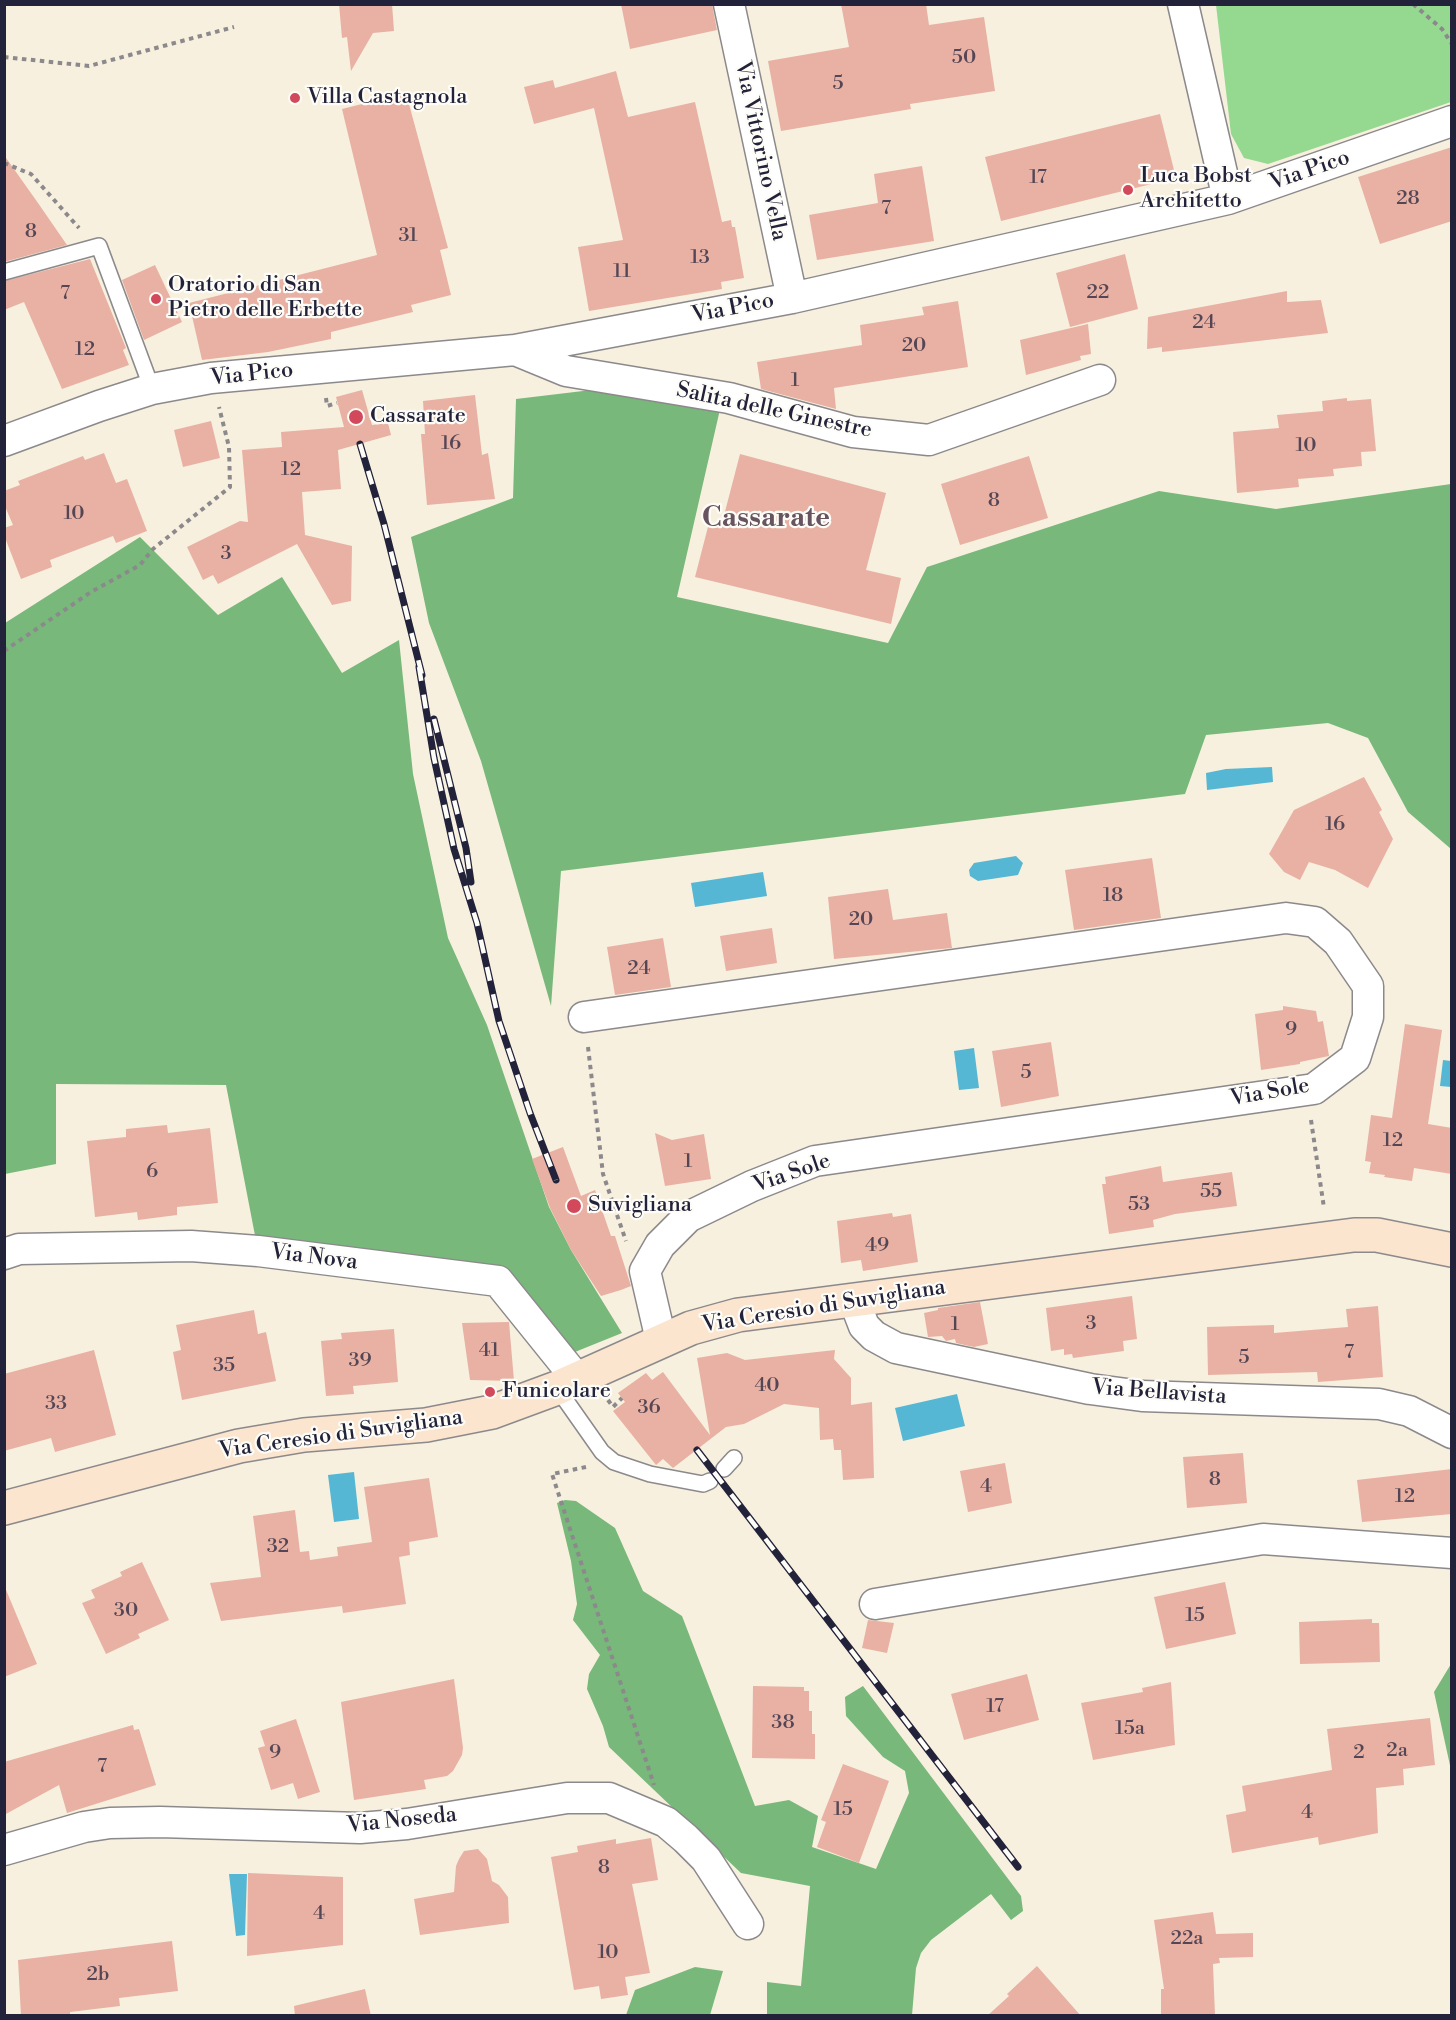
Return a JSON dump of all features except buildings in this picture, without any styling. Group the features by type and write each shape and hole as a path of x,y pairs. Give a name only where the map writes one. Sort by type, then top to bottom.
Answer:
{"main road":[{"name":"Via Ceresio di Suvigliana","path":"4,1508 239,1446 304,1435 452,1421 492,1412 567,1383 691,1328 738,1315 1328,1238 1377,1235 1452,1250"}],"street":[{"name":"Via Vittorino Vella","path":"729,4 792,298"},
{"path":"1183,4 1228,199"},
{"name":"Via Pico","path":"4,441 153,389 211,378 515,350 792,298 1228,199 1452,121"},
{"name":"Salita delle Ginestre","path":"515,350 566,371 729,398 853,432 929,440 1100,381"},
{"name":"Via Sole","path":"584,1017 1286,918 1315,922 1338,942 1368,986 1368,1017 1355,1058 1314,1089 816,1161 752,1186 688,1217 660,1245 645,1271 661,1340"},
{"name":"Via Nova","path":"4,1254 20,1249 191,1246 258,1251 498,1281 567,1383"},
{"name":"Via Bellavista","path":"854,1299 864,1326 874,1336 896,1348 1090,1389 1142,1396 1379,1404 1409,1411 1452,1433"},
{"path":"875,1604 1263,1539 1452,1553"},
{"name":"Via Noseda","path":"4,1850 84,1827 110,1823 160,1822 360,1828 407,1824 567,1798 609,1798 666,1822 706,1859 748,1924"}],"lane":[{"path":"4,272 99,246 153,389"},
{"path":"567,1383 602,1452 614,1462 650,1474 703,1484 710,1481"}],"path":[{"path":"1413,4 1442,29 1452,44"},
{"path":"4,57 89,66 234,27"},
{"path":"4,163 31,174 80,230 99,246"},
{"path":"4,651 91,592 140,565 153,549 230,487 229,447 219,407"},
{"path":"584,1017 603,1174 629,1252"},
{"path":"1307,1090 1328,1238"},
{"path":"613,1407 622,1398"},
{"path":"552,1474 666,1822"}],"green space":[{"path":"1216,5 1451,5 1451,102 1268,164 1244,158 1231,134"},
{"path":"625,386 721,405 677,597 888,643 927,567 1159,491 1276,509 1451,484 1451,849 1408,812 1368,738 1328,723 1206,735 1185,794 561,871 551,1006 481,761 429,623 411,537 513,498 516,399"},
{"path":"140,537 218,615 282,577 342,673 399,640 413,774 448,938 487,1025 549,1207 571,1250 622,1333 570,1354 498,1281 258,1251 226,1085 56,1084 56,1164 5,1174 5,623"},
{"path":"565,1500 576,1501 615,1528 643,1591 682,1616 755,1806 789,1800 818,1816 812,1847 876,1869 909,1793 905,1771 883,1757 846,1716 845,1697 863,1686 1021,1896 1023,1911 1011,1920 991,1894 931,1940 921,1953 916,1968 912,2015 767,2015 767,1982 801,1986 810,1886 741,1873 609,1747 603,1726 587,1689 589,1674 600,1655 573,1620 577,1604 571,1561 557,1503"},
{"path":"1451,1664 1451,1770 1434,1692"},
{"path":"695,1967 723,1971 710,2015 626,2015 635,1990"}],"water":[{"path":"1272,767 1273,782 1207,790 1206,773 1226,769"},
{"path":"1016,856 1023,863 1018,875 978,881 970,876 969,870 974,863"},
{"path":"763,872 767,896 695,907 691,883"},
{"path":"974,1048 979,1088 959,1090 954,1051"},
{"path":"1443,1060 1451,1061 1451,1087 1440,1086"},
{"path":"957,1394 965,1426 903,1441 895,1408"},
{"path":"354,1472 359,1519 334,1522 328,1475"},
{"path":"229,1874 247,1874 245,1935 236,1936"}],"railway":[{"path":"360,444 384,524 422,675"},
{"path":"419,667 434,758 454,849 477,923 499,1021 530,1113 556,1180"},
{"path":"434,719 466,848 471,882"},
{"path":"697,1450 1018,1867"}],"place":[{"name":"Villa Castagnola","path":"295,98"},
{"name":"Luca Bobst Architetto","path":"1128,190"},
{"name":"Oratorio di San Pietro delle Erbette","path":"156,299"},
{"name":"Cassarate","path":"356,417"},
{"name":"Suvigliana","path":"574,1206"},
{"name":"Funicolare","path":"490,1392"}],"district":[{"name":"Cassarate","path":"766,519"}]}
